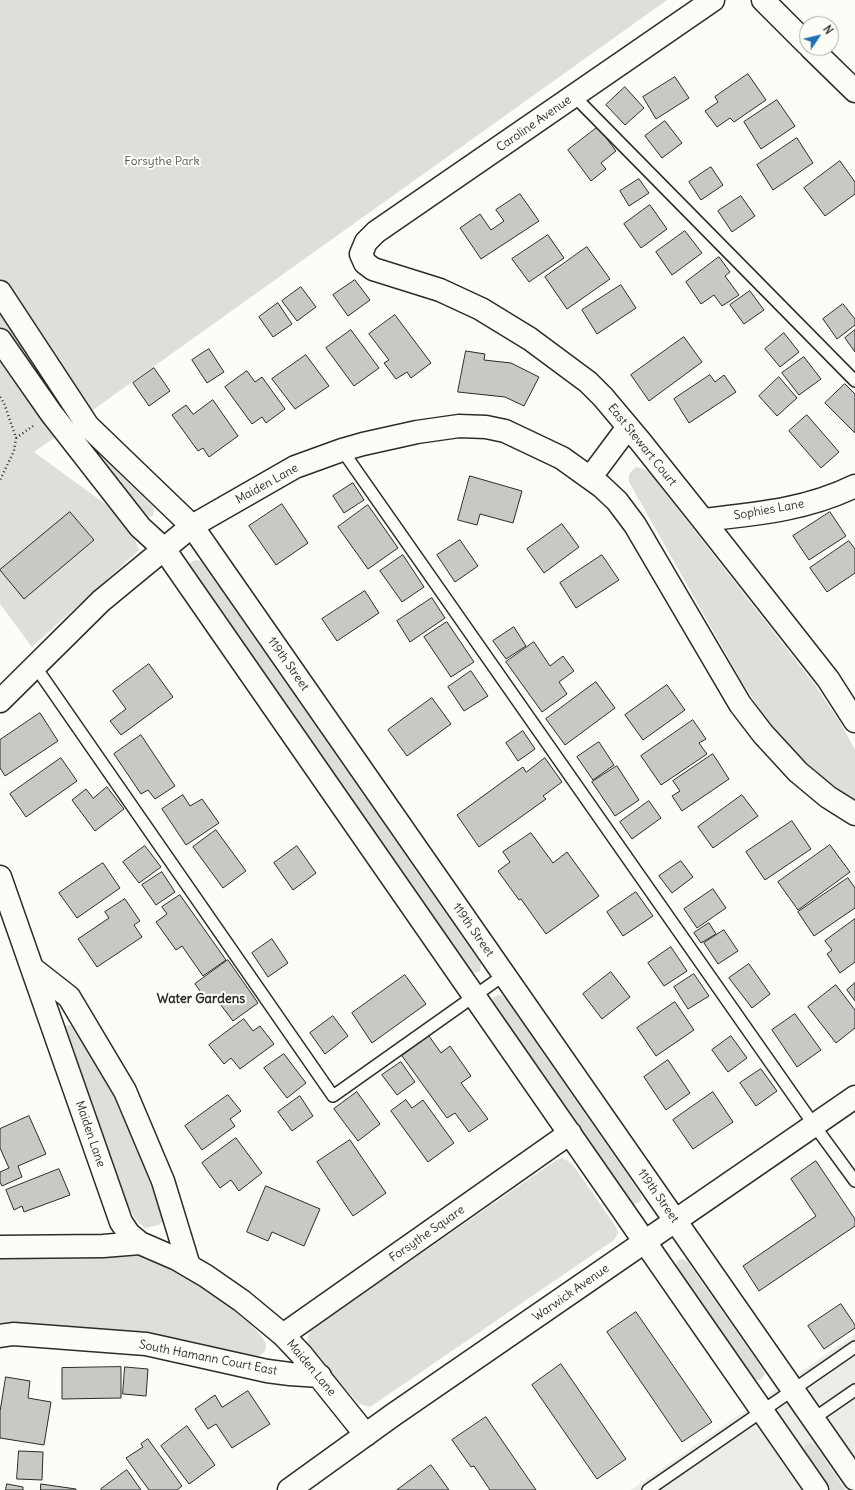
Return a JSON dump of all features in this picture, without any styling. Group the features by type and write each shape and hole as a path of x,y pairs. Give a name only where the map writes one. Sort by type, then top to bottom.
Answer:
{"street":[{"name":"Caroline Avenue","path":"361,254 366,242 376,232 713,0"},
{"path":"763,0 799,36"},
{"path":"819,56 855,92"},
{"name":"East Stewart Court","path":"361,254 365,263 373,269 440,290 481,310 530,338 588,382 603,397 634,434 703,520 828,679 855,721"},
{"name":"119th Street","path":"0,292 88,426 192,526 855,1479"},
{"path":"0,340 51,413 140,528 164,549 817,1490"},
{"name":"Maiden Lane","path":"0,701 101,601 192,526 296,467 342,450 417,432 459,426 486,427 505,431 523,438 562,458 596,482"},
{"path":"634,434 596,482 617,501 635,525 740,704 763,734 798,772 828,796 855,814"},
{"name":"Sophies Lane","path":"703,520 768,513 796,508 855,486"},
{"name":"Maiden Lane","path":"0,877 5,905 32,968 121,1222 129,1234 140,1243 177,1259 206,1276 242,1301 283,1335 320,1376 366,1435"},
{"path":"32,968 69,998 125,1091 164,1181 190,1266"},
{"name":"Warwick Avenue","path":"289,1490 393,1415 855,1097"},
{"name":"Forsythe Square","path":"283,1335 570,1133"},
{"path":"0,1246 103,1246 140,1243"},
{"name":"South Hamann Court East","path":"0,1336 13,1334 146,1344 267,1371 320,1376"}],"lane":[{"path":"574,96 855,381"},
{"path":"342,450 814,1125 855,1181"},
{"path":"35,666 333,1096 504,975"},
{"path":"648,1490 855,1347"},
{"path":"814,1419 853,1394"}],"path":[{"path":"0,397 4,403 16,438 14,452 0,480"}],"shaded area":[{"path":"855,1334 855,1490 631,1490"}],"green space":[{"name":"Forsythe Park","path":"0,0 667,0 34,452 112,509 131,530 139,550 32,647 0,604"},
{"path":"101,456 154,508 153,516 143,516 99,458"},
{"path":"636,467 648,471 815,685 841,724 855,750 855,801 822,777 792,749 765,717 742,682 629,482 630,474"},
{"path":"196,560 201,561 481,964 480,971 476,973 469,970 189,567 191,562"},
{"path":"501,995 505,998 640,1193 642,1198 640,1202 633,1204 630,1202 493,1006 492,1000 495,996"},
{"path":"70,1025 79,1032 118,1095 162,1203 165,1219 159,1225 145,1228 136,1220 127,1204 90,1116 65,1026"},
{"path":"562,1158 573,1165 616,1227 618,1233 614,1240 370,1407 357,1402 311,1350 308,1339 312,1329 555,1161"},
{"path":"127,1254 144,1257 172,1266 193,1279 224,1302 252,1326 266,1344 265,1351 256,1357 146,1333 14,1327 0,1328 0,1255"},
{"path":"683,1259 687,1261 762,1368 765,1374 760,1380 752,1378 676,1268 678,1260"},
{"path":"809,1443 815,1445 845,1490 829,1490 804,1453 805,1446"}],"building":[{"path":"748,74 766,100 734,122 730,118 717,127 705,111 718,102 715,97"},
{"path":"675,77 689,98 656,119 643,97"},
{"path":"625,87 644,108 625,125 606,105"},
{"path":"777,100 795,126 761,149 744,122"},
{"path":"665,121 682,143 662,158 645,136"},
{"path":"598,127 616,151 601,163 606,169 591,181 568,150"},
{"path":"797,138 813,163 773,190 757,165"},
{"path":"840,161 855,182 855,194 825,216 804,188"},
{"path":"711,167 723,185 701,200 689,182"},
{"path":"639,179 649,193 629,206 620,191"},
{"path":"520,194 539,221 481,259 460,228 480,214 491,230 504,221 496,210"},
{"path":"741,196 755,216 732,232 718,211"},
{"path":"650,205 667,229 641,248 624,224"},
{"path":"685,231 702,253 672,275 656,252"},
{"path":"548,235 564,258 529,282 512,259"},
{"path":"587,247 610,279 567,309 545,277"},
{"path":"719,257 730,272 725,276 739,295 722,306 714,295 701,304 686,282"},
{"path":"355,280 370,300 348,316 333,295"},
{"path":"621,285 636,308 597,334 582,310"},
{"path":"301,287 316,307 297,321 282,301"},
{"path":"750,291 764,310 744,324 730,305"},
{"path":"278,303 292,324 273,337 259,317"},
{"path":"843,304 855,319 855,325 837,339 823,319"},
{"path":"395,315 431,363 411,378 407,372 396,379 384,363 389,360 369,334"},
{"path":"351,330 379,368 354,386 326,348"},
{"path":"855,330 855,352 845,338"},
{"path":"784,333 799,352 780,367 765,349"},
{"path":"684,337 702,362 649,401 631,375"},
{"path":"209,349 224,372 207,383 192,360"},
{"path":"466,351 485,354 484,360 511,363 539,377 524,406 505,397 458,392"},
{"path":"306,355 329,386 295,409 272,379"},
{"path":"804,357 821,379 799,395 782,373"},
{"path":"154,368 170,391 149,406 133,383"},
{"path":"247,371 255,382 262,377 285,409 266,423 262,417 252,424 225,387"},
{"path":"710,375 715,382 724,375 736,392 689,423 674,399"},
{"path":"779,377 797,398 777,416 759,396"},
{"path":"845,384 855,394 855,433 825,403"},
{"path":"213,400 238,436 209,457 203,448 198,451 172,415 186,405 193,414"},
{"path":"807,415 839,452 821,468 789,431"},
{"path":"470,476 522,491 513,523 480,514 477,525 458,520"},
{"path":"353,483 364,500 344,513 333,496"},
{"path":"282,504 308,543 276,565 249,526"},
{"path":"368,505 398,548 368,569 338,527"},
{"path":"70,512 94,540 24,599 0,570"},
{"path":"830,512 846,536 809,560 793,536"},
{"path":"562,524 579,547 544,573 527,549"},
{"path":"460,540 478,566 455,582 437,555"},
{"path":"849,541 855,549 855,573 827,592 810,568"},
{"path":"403,555 424,587 402,602 380,571"},
{"path":"602,555 619,580 576,608 560,583"},
{"path":"365,591 379,613 337,641 322,619"},
{"path":"432,598 445,618 410,642 397,621"},
{"path":"447,622 474,662 451,677 424,637"},
{"path":"514,627 526,646 506,659 493,641"},
{"path":"534,642 550,666 563,656 574,671 559,682 567,694 542,712 506,662"},
{"path":"149,664 173,697 121,735 110,721 126,709 113,691"},
{"path":"471,671 488,696 464,711 448,687"},
{"path":"596,682 615,708 565,745 546,719"},
{"path":"667,685 685,710 643,740 625,715"},
{"path":"432,698 451,724 407,756 388,730"},
{"path":"40,713 58,741 5,776 0,768 0,740"},
{"path":"693,720 706,739 699,743 707,754 661,785 641,756"},
{"path":"523,731 535,749 518,761 506,743"},
{"path":"141,735 175,786 155,799 148,790 141,794 114,754"},
{"path":"599,742 614,765 593,780 577,757"},
{"path":"713,754 729,779 682,811 672,796 680,791 673,781"},
{"path":"61,758 77,781 26,817 10,794"},
{"path":"545,758 562,782 543,796 546,799 479,847 457,815 523,767 526,772"},
{"path":"617,766 639,800 615,816 592,782"},
{"path":"107,787 124,809 95,831 72,800 86,789 93,798"},
{"path":"183,795 190,806 202,799 219,823 186,845 162,809"},
{"path":"742,795 758,816 713,848 698,827"},
{"path":"649,801 661,818 632,839 620,822"},
{"path":"792,821 811,849 765,880 746,852"},
{"path":"216,830 246,871 223,888 193,847"},
{"path":"531,833 553,863 567,852 599,896 546,934 521,899 519,900 498,871 510,862 503,852"},
{"path":"830,845 850,872 798,910 778,882"},
{"path":"145,846 161,867 139,883 123,862"},
{"path":"297,846 316,873 293,890 274,863"},
{"path":"681,861 693,877 672,893 659,876"},
{"path":"103,863 120,888 77,918 59,893"},
{"path":"162,872 175,892 156,905 142,885"},
{"path":"848,878 855,888 855,908 814,936 798,912"},
{"path":"713,889 726,908 697,928 684,909"},
{"path":"636,892 653,916 623,936 607,912"},
{"path":"180,895 226,960 203,976 182,946 176,950 156,922 167,914 162,907"},
{"path":"125,899 140,921 134,925 142,937 97,967 78,939 109,918 105,912"},
{"path":"855,919 855,962 840,973 827,954 832,950 825,941"},
{"path":"709,923 716,934 701,943 694,933"},
{"path":"724,930 738,951 718,964 704,943"},
{"path":"272,939 288,963 268,977 252,953"},
{"path":"671,947 687,971 664,986 648,963"},
{"path":"228,960 258,1003 233,1021 214,996 207,1001 195,984"},
{"path":"749,964 770,994 752,1008 729,978"},
{"path":"611,972 630,997 602,1019 583,994"},
{"path":"694,974 709,996 688,1009 674,987"},
{"path":"405,975 426,1004 372,1043 352,1013"},
{"path":"855,983 855,1001 847,990"},
{"path":"836,985 855,1010 855,1028 836,1043 808,1007"},
{"path":"675,1002 694,1030 656,1056 637,1028"},
{"path":"795,1014 821,1050 797,1067 772,1030"},
{"path":"333,1016 348,1036 325,1054 310,1033"},
{"path":"244,1019 253,1031 260,1026 274,1044 240,1069 231,1058 224,1064 209,1045"},
{"path":"429,1036 441,1053 450,1046 471,1076 461,1083 488,1119 469,1132 455,1113 447,1118 402,1056"},
{"path":"731,1036 747,1058 728,1072 712,1050"},
{"path":"284,1054 306,1083 287,1098 264,1068"},
{"path":"668,1060 690,1093 666,1110 644,1077"},
{"path":"401,1062 415,1082 397,1095 382,1075"},
{"path":"761,1069 777,1091 756,1106 740,1083"},
{"path":"357,1092 380,1124 358,1141 334,1109"},
{"path":"713,1092 733,1122 693,1149 673,1120"},
{"path":"228,1095 241,1111 230,1119 235,1126 202,1150 185,1126"},
{"path":"300,1096 313,1116 292,1131 278,1112"},
{"path":"406,1100 412,1108 423,1100 454,1143 428,1162 391,1111"},
{"path":"29,1116 46,1154 18,1166 22,1177 2,1186 0,1182 0,1172 9,1168 0,1148 0,1129"},
{"path":"236,1138 262,1173 239,1191 231,1180 220,1188 202,1163"},
{"path":"350,1140 386,1193 353,1216 317,1162"},
{"path":"816,1161 855,1219 855,1226 759,1291 743,1266 816,1216 791,1179"},
{"path":"59,1169 70,1195 24,1212 22,1206 14,1210 6,1190"},
{"path":"266,1186 320,1209 304,1246 272,1232 268,1241 247,1232"},
{"path":"841,1304 855,1325 855,1328 824,1349 808,1326"},
{"path":"636,1312 712,1422 682,1442 607,1332"},
{"path":"561,1364 626,1459 597,1479 532,1385"},
{"path":"121,1367 121,1398 62,1399 62,1368"},
{"path":"125,1367 148,1369 146,1396 123,1394"},
{"path":"6,1377 30,1381 28,1398 51,1402 44,1445 0,1438 0,1412"},
{"path":"248,1391 270,1424 232,1448 216,1424 208,1429 195,1409 215,1395 222,1407"},
{"path":"486,1417 536,1490 490,1490 474,1466 471,1467 452,1440"},
{"path":"187,1426 215,1465 189,1484 161,1446"},
{"path":"148,1439 182,1486 177,1490 149,1490 126,1458 143,1447 141,1444"},
{"path":"19,1451 43,1452 42,1480 17,1479"},
{"path":"431,1465 449,1490 397,1490"},
{"path":"127,1470 141,1490 101,1490 101,1489"},
{"path":"7,1484 23,1487 23,1490 6,1490"},
{"path":"41,1484 76,1489 76,1490 41,1490"}],"district":[{"name":"Water Gardens","path":"201,999"}]}
